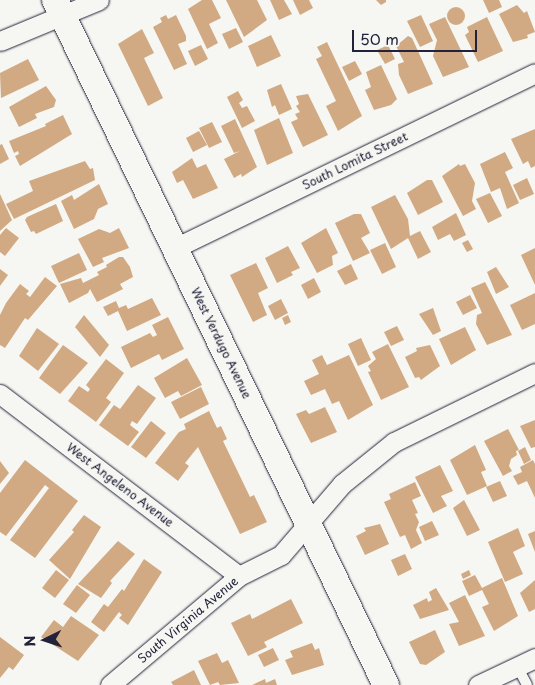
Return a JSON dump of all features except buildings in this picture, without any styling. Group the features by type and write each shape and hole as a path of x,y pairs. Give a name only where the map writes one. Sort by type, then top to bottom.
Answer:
{"main road":[{"name":"West Verdugo Avenue","path":"58,7 386,685"}],"street":[{"path":"0,41 58,7 99,0"},
{"name":"South Lomita Street","path":"175,248 535,73"},
{"name":"South Virginia Avenue","path":"110,685 240,576 281,556 342,484 394,442 535,373"},
{"name":"West Angeleno Avenue","path":"0,394 240,576"},
{"path":"478,685 535,658"}],"lane":[{"path":"517,666 527,685"}]}
